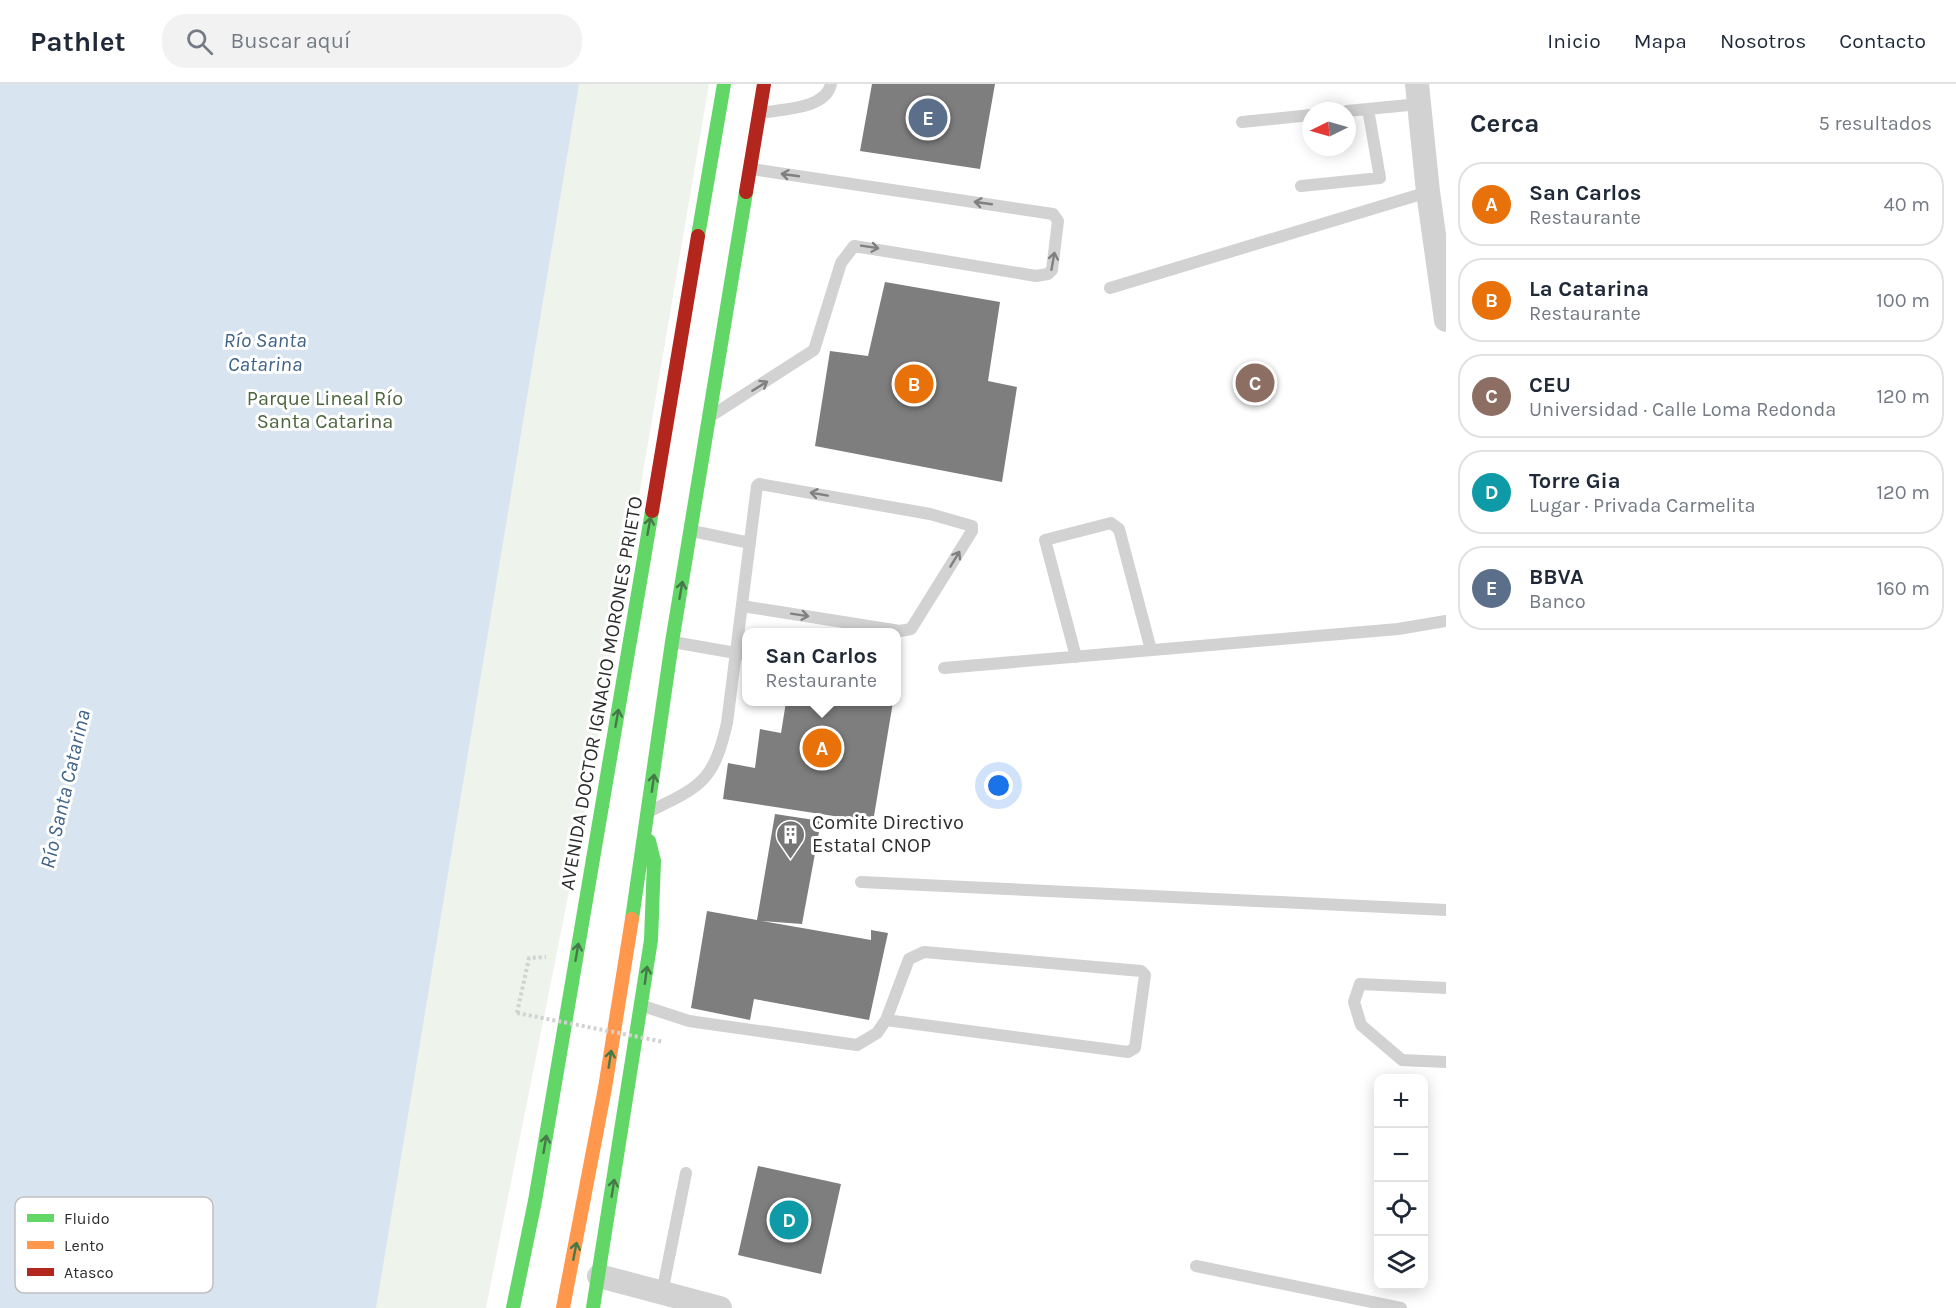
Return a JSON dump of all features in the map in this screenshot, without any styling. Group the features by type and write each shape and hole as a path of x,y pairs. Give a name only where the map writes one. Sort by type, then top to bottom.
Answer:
{"main road":[{"name":"AVENIDA DOCTOR IGNACIO MORONES PRIETO","path":"513,1308 535,1202 724,84"},
{"path":"563,1308 620,996 649,812 672,642 764,84"},
{"path":"592,1308 642,1005 653,907 654,861 646,828"}],"street":[{"path":"1418,94 1428,192 1446,320"},
{"path":"599,1276 720,1308"}],"lane":[{"path":"759,114 821,100 827,96 831,84"},
{"path":"1356,110 1368,109 1418,94"},
{"path":"1301,186 1380,178 1368,109"},
{"path":"1242,122 1302,116"},
{"path":"710,417 814,350 841,263 854,246 1036,276 1048,274 1052,270 1058,221 1053,214 750,169"},
{"path":"1110,288 1428,192"},
{"path":"649,812 690,792 707,777 719,756 741,654 742,606 757,486 762,483 930,514 972,526 966,542 910,629 901,631"},
{"path":"1076,657 1045,540 1111,523 1119,529 1151,650"},
{"path":"692,531 750,543"},
{"path":"742,606 881,628"},
{"path":"944,668 1398,629 1446,621"},
{"path":"672,642 741,654"},
{"path":"861,882 1446,910"},
{"path":"620,996 689,1021 857,1045 877,1033 886,1020 909,959 919,952 1141,970 1145,975 1136,1045 1128,1052 886,1020"},
{"path":"1446,988 1360,984 1354,1002 1361,1025 1402,1060 1446,1062"},
{"path":"662,1293 686,1173"},
{"path":"1196,1266 1401,1308"}],"path":[{"path":"529,958 517,1013 664,1042"}],"green space":[{"name":"Río Santa Catarina","path":"0,84 709,84 588,796 486,1308 0,1308"}],"water":[{"name":"Río Santa Catarina","path":"0,84 579,84 376,1308 0,1308"}],"building":[{"path":"872,84 995,84 980,169 860,151"},
{"path":"885,282 1000,302 988,381 1017,387 1002,482 815,446 830,351 868,356"},
{"path":"785,706 892,706 873,822 723,799 728,763 755,768 760,729 781,733"},
{"path":"775,814 821,821 802,924 762,921 871,940 871,930 888,933 869,1020 754,999 750,1020 691,1008 707,911 757,920"},
{"path":"758,1166 841,1184 821,1274 738,1255"}],"traffic: fast":[{"path":"698,236 724,84"},
{"path":"632,919 672,642 746,192"},
{"path":"513,1308 535,1201 652,511"},
{"path":"593,1308 651,940 654,861 649,841"}],"traffic: slow":[{"path":"563,1308 605,1088 632,919"}],"traffic: jam":[{"path":"746,192 764,84"},
{"path":"652,511 698,236"}],"place":[{"name":"BBVA","path":"928,118"},
{"name":"CEU","path":"1255,383"},
{"name":"La Catarina","path":"914,384"},
{"name":"San Carlos","path":"822,748"},
{"name":"Comite Directivo Estatal CNOP","path":"791,860"},
{"name":"Torre Gia","path":"789,1220"}],"park label":[{"name":"Parque Lineal Río Santa Catarina","path":"325,410"}]}
